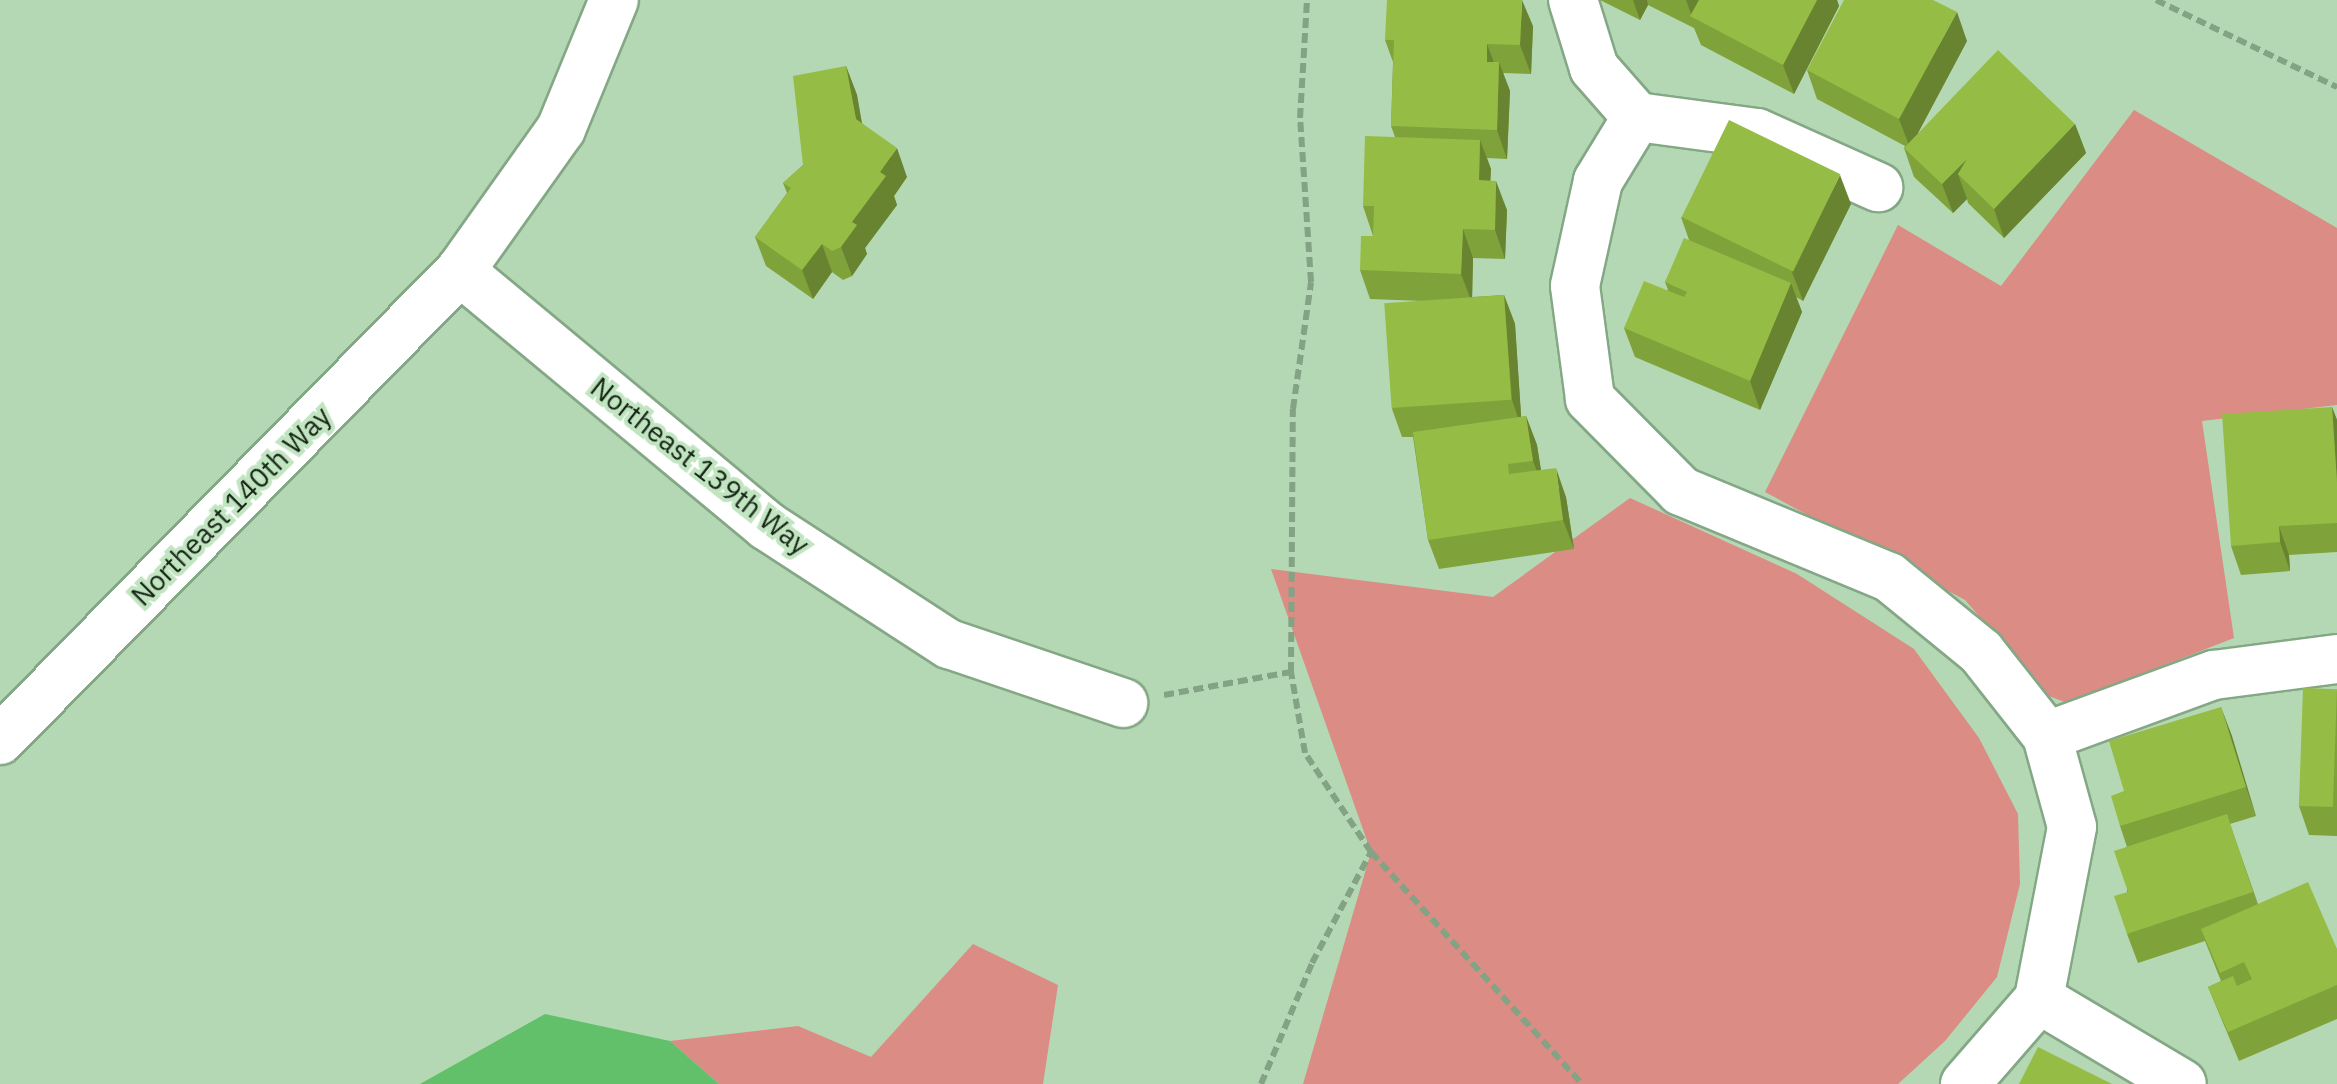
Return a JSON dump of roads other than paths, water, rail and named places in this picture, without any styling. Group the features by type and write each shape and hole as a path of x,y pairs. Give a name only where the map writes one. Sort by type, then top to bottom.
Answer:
{"street":[{"name":"Northeast 140th Way","path":"0,740 460,271 561,129 614,0"},
{"path":"1573,0 1594,68 1637,117 1757,133 1878,187"},
{"path":"1637,117 1598,181 1574,286 1590,400 1681,491 1889,577 1981,652 2047,736 2072,827 2039,1000 1965,1084"},
{"name":"Northeast 139th Way","path":"460,271 767,526 949,644 1123,703"},
{"path":"2047,736 2214,675 2337,659"},
{"path":"2039,1000 2182,1084"}]}
